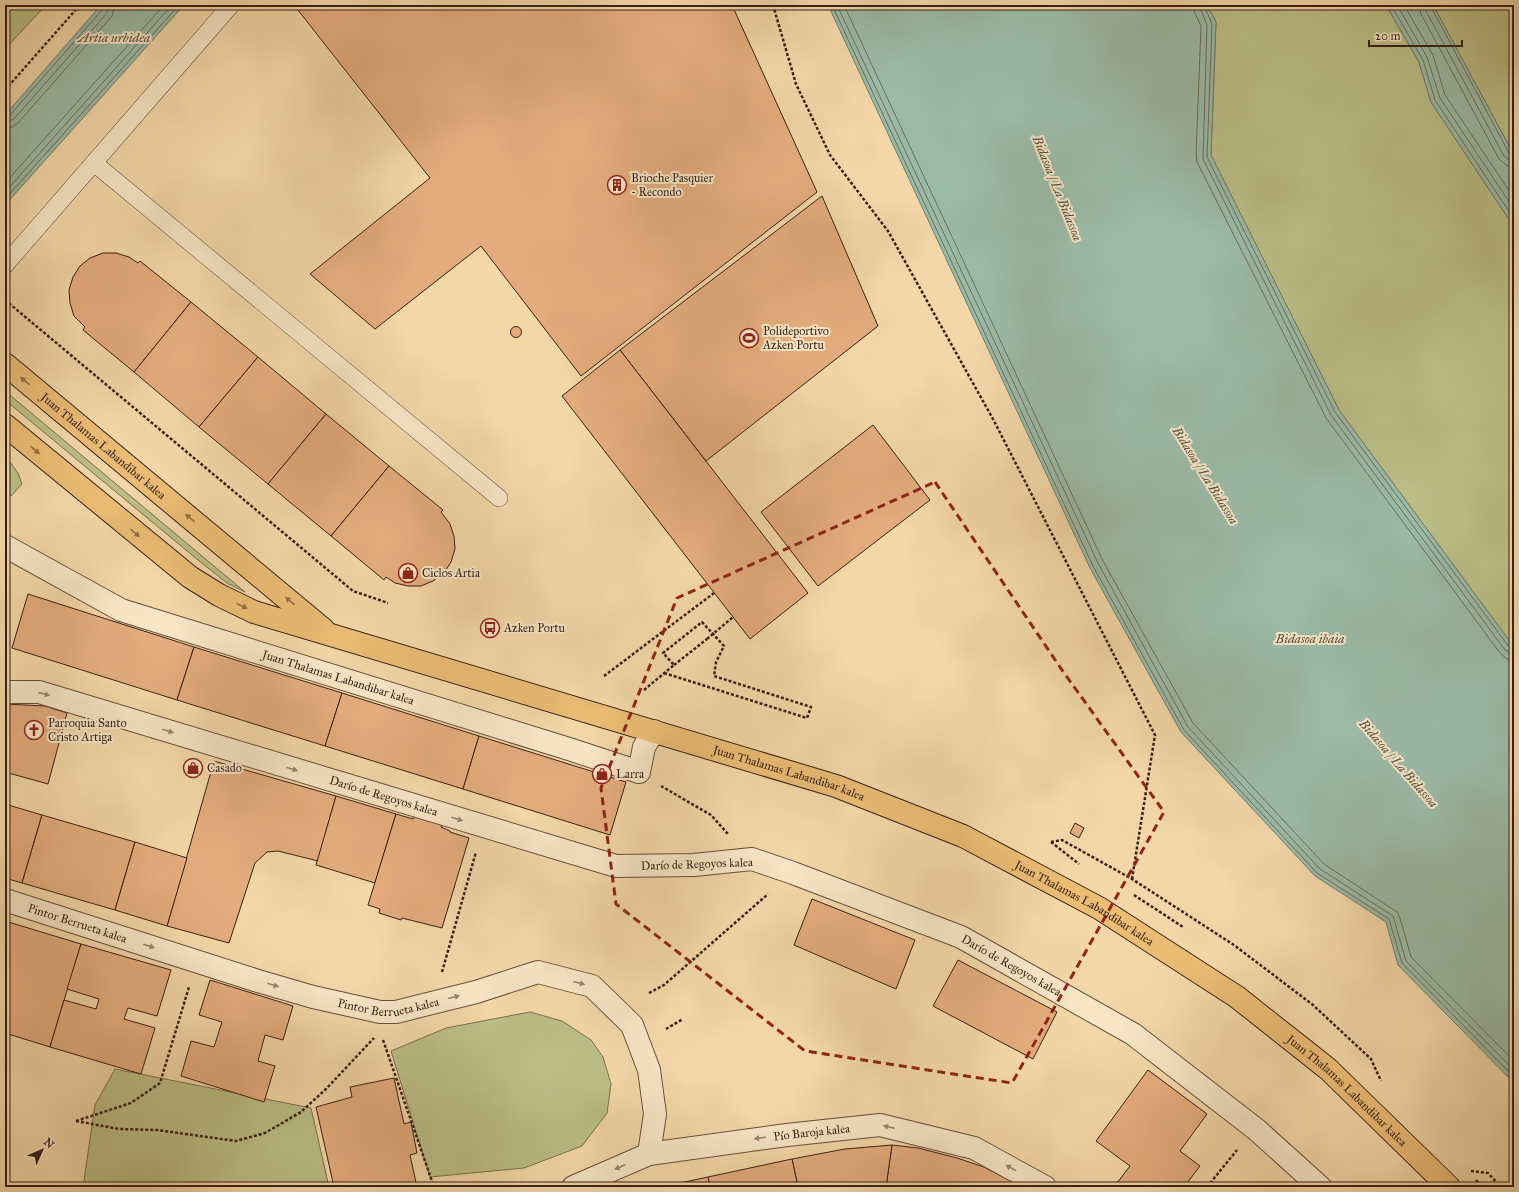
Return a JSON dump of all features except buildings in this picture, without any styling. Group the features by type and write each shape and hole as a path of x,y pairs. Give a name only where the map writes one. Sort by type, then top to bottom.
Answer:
{"main road":[{"name":"Juan Thalamas Labandibar kalea","path":"5,364 330,635"},
{"name":"Juan Thalamas Labandibar kalea","path":"6,426 190,577 219,595 254,612 836,786 963,836 1099,908 1237,998 1328,1069 1449,1187"}],"street":[{"name":"Juan Thalamas Labandibar kalea","path":"5,546 121,610 639,772"},
{"name":"Darío de Regoyos kalea","path":"5,692 39,692 616,866 694,865 752,859 793,873 962,937 1133,1034 1257,1130 1320,1187"},
{"path":"639,772 644,747 654,731"},
{"name":"Pintor Berrueta kalea","path":"5,900 196,962 313,997 380,1012 396,1012 476,992 538,972 592,986 632,1025 649,1070 655,1114 649,1154"},
{"name":"Pío Baroja kalea","path":"573,1187 649,1154 786,1134 880,1125 974,1148 1045,1187"}],"lane":[{"path":"5,265 231,5"},
{"path":"94,163 499,498"}],"path":[{"path":"5,90 80,5"},
{"path":"773,5 796,84 830,155 892,238 993,419 1155,735 1132,879"},
{"path":"5,300 353,591 388,603"},
{"path":"604,676 714,593"},
{"path":"644,690 733,617"},
{"path":"664,673 807,718 812,707 714,676 716,662 724,646 702,622 664,653 674,665"},
{"path":"639,772 711,815 752,859"},
{"path":"1051,842 1062,840 1132,879 1234,945 1313,1005 1371,1059 1384,1086"},
{"path":"441,976 475,855"},
{"path":"648,993 664,985 793,873"},
{"path":"196,962 160,1083 131,1104 76,1121 119,1129 157,1130 236,1142 265,1133 301,1112 326,1089 375,1037"},
{"path":"666,1029 683,1019"},
{"path":"383,1038 434,1187"},
{"path":"1207,1187 1226,1162 1257,1130"},
{"path":"1467,1171 1488,1173 1501,1187"}],"highlighted area":[{"path":"935,482 1062,670 1164,812 1012,1083 805,1051 616,904 601,788 677,598"}],"green space":[{"path":"5,5 46,5 5,49"},
{"path":"1207,5 1386,5 1419,62 1431,102 1514,227 1514,647 1339,410 1211,155 1216,22"},
{"path":"1433,5 1514,5 1514,155"},
{"path":"5,391 245,592 227,583 198,560 5,400"},
{"path":"5,455 18,473 22,484 11,496 5,494"},
{"path":"530,1012 562,1021 591,1040 603,1057 611,1084 607,1113 582,1146 524,1168 430,1177 391,1051 446,1028"},
{"path":"115,1069 311,1108 329,1187 83,1187 95,1105"}],"water":[{"name":"Artia urbidea","path":"101,5 184,5 5,205 5,115"},
{"name":"Bidasoa ibaia","path":"828,5 1207,5 1216,22 1211,155 1339,410 1514,647 1514,1083 1398,965 1386,922 1315,876 1181,732 1090,568"},
{"path":"1386,5 1433,5 1514,155 1514,227 1431,102 1419,62"}],"place":[{"name":"Brioche Pasquier - Recondo","path":"617,185"},
{"name":"Polideportivo Azken Portu","path":"749,338"},
{"name":"Ciclos Artia","path":"408,573"},
{"name":"Azken Portu","path":"490,628"},
{"name":"Parroquia Santo Cristo Artiga","path":"34,730"},
{"name":"Casado","path":"193,768"},
{"name":"Larra","path":"602,774"}],"water label":[{"name":"Bidasoa / La Bidassoa","path":"1058,188"},
{"name":"Bidasoa / La Bidassoa","path":"1206,475"},
{"name":"Bidasoa / La Bidassoa","path":"1399,763"}]}
